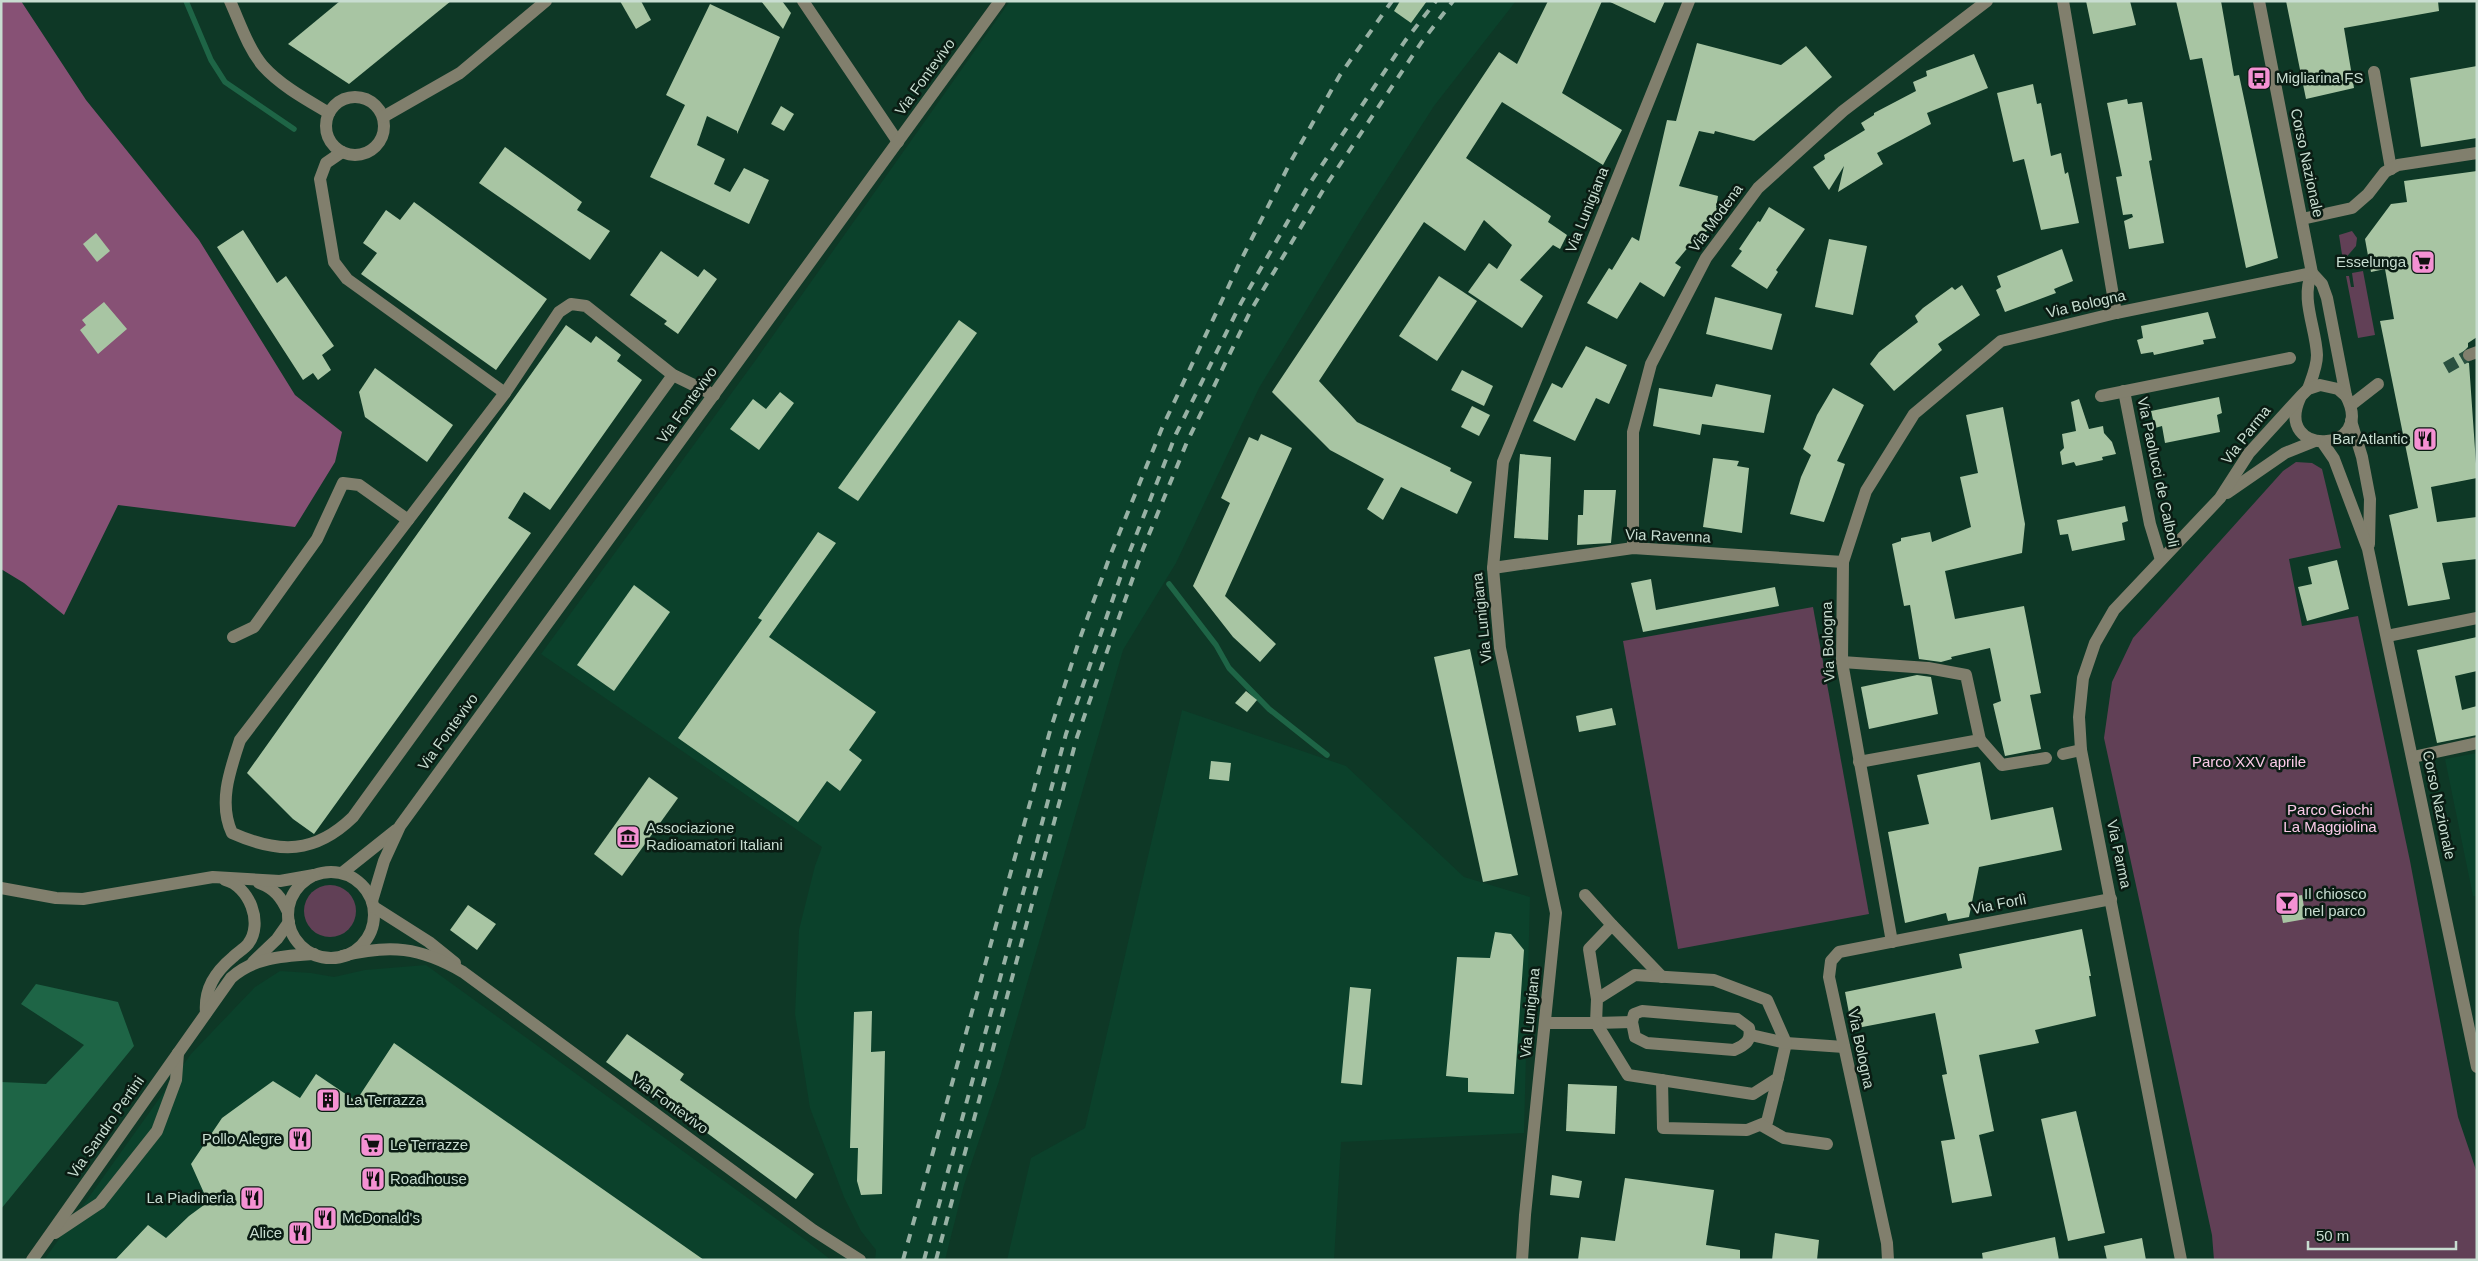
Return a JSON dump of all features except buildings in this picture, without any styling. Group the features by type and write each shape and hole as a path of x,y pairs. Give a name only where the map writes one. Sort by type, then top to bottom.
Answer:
{"street":[{"path":"230,1 251,48 264,66 295,93 329,113"},
{"path":"383,117 460,73 546,1"},
{"path":"803,1 898,142"},
{"name":"Via Fontevivo","path":"463,972 441,951 373,904 384,862 400,826 1000,1"},
{"name":"Via Lunigiana","path":"1522,1260 1556,913 1500,648 1493,568 1503,462 1689,1"},
{"name":"Via Modena","path":"1633,548 1633,432 1651,364 1706,258 1758,188 1843,111 1986,1"},
{"path":"2063,1 2116,313"},
{"name":"Corso Nazionale","path":"2259,1 2312,273 2322,284 2327,298 2351,421 2362,457 2370,499 2368,549"},
{"path":"2374,72 2390,169"},
{"path":"358,97 368,100 378,107 383,117 384,130 381,139 374,149 364,154 352,155 342,152 332,144 328,135 326,123 329,113 335,105 346,98 358,97"},
{"path":"342,152 326,163 320,179 334,262 347,278 505,393"},
{"path":"2302,219 2352,208 2368,194 2385,172 2398,165 2477,153"},
{"name":"Via Bologna","path":"1888,1260 1887,1243 1829,977 1831,961 1839,952 1892,942 1842,662 1843,562 1866,491 1914,414 2001,341 2116,313 2312,273"},
{"name":"Corso Nazionale","path":"2312,273 2307,284 2317,354 2316,367 2295,409 2295,419 2298,428 2306,436 2319,442 2334,459 2368,549 2477,1066"},
{"path":"672,375 353,817 338,832 306,847 284,848 251,841 232,833 226,820 225,802 230,770 240,740 505,393 559,312 571,304 586,306 672,375 714,395"},
{"path":"2101,396 2290,358"},
{"path":"2304,393 2320,385 2329,385 2338,389 2348,400 2378,384"},
{"name":"Via Paolucci de Calboli","path":"2124,392 2150,524 2161,560"},
{"name":"Via Parma","path":"2181,1260 2081,750 2079,717 2084,678 2095,643 2114,610 2220,498 2249,453 2304,393"},
{"path":"2319,442 2335,440 2344,434 2351,421"},
{"name":"Via Parma","path":"2220,498 2285,453 2319,442"},
{"path":"233,637 254,627 317,539 343,483 358,485 408,520"},
{"name":"Via Ravenna","path":"1493,568 1633,548 1843,562"},
{"path":"2387,636 2477,618"},
{"path":"1842,662 1928,668 1966,675 1980,740 2002,765 2046,758"},
{"path":"1859,762 1980,740"},
{"path":"2413,757 2477,743"},
{"path":"2064,754 2081,750"},
{"name":"Via Fontevivo","path":"342,873 354,866 400,826"},
{"path":"1,888 56,898 83,899 213,877 293,881 328,872 342,873 355,879 365,888 373,904 372,928 366,941 355,950 342,956 328,958 314,954 298,941 283,900 271,887 250,880"},
{"path":"289,917 294,894 302,883 314,876"},
{"path":"206,1013 206,992 210,983 225,965 248,944 254,929 254,918 248,898 241,888 232,882 213,877"},
{"path":"1585,895 1662,976"},
{"name":"Via Forlì","path":"1892,942 2111,899"},
{"name":"Via Sandro Pertini","path":"31,1258 48,1237 231,978 251,964 278,939 289,917"},
{"path":"1612,925 1589,949 1597,999 1596,1023 1628,1075 1753,1094 1778,1078"},
{"name":"Via Fontevivo","path":"342,956 372,949 402,949 448,963 463,972 813,1230 860,1260"},
{"name":"Via Sandro Pertini","path":"251,964 287,956 314,954"},
{"path":"1597,999 1635,975 1714,980 1767,1000 1786,1043 1767,1122 1747,1130 1663,1128 1662,1080"},
{"path":"1642,1011 1737,1019 1749,1028 1751,1035 1747,1044 1734,1050 1647,1043 1635,1037 1632,1022 1634,1014 1642,1011"},
{"path":"1545,1022 1632,1022"},
{"path":"1751,1035 1786,1043 1844,1047"},
{"path":"48,1237 100,1203 157,1131 176,1080 178,1053"},
{"path":"1761,1125 1784,1138 1827,1144"}],"shaded area":[{"path":"1,1 21,1 86,100 199,240 295,395 342,432 335,462 295,527 118,505 64,615 24,583 1,569"},
{"path":"1010,1 1516,1 1434,106 1361,220 1259,388 1176,563 1123,650 999,1081 964,1185 945,1260 875,1260 876,1250 861,1231 844,1197 810,1108 795,1014 799,930 815,866 822,847 541,654 755,361"},
{"path":"1182,710 1346,766 1464,877 1530,897 1524,1133 1341,1142 1334,1260 1007,1260 1031,1158 1085,1128"},
{"path":"2477,753 2477,896 2473,896 2445,759"},
{"name":"Le Terrazze","path":"426,965 831,1260 44,1260 191,1054 255,987 280,971 334,977 365,970"},
{"path":"36,984 118,1002 134,1046 1,1209 1,1082 46,1084 84,1045 21,1004"}],"green space":[{"path":"2352,231 2357,238 2356,246 2343,261 2339,235"},
{"path":"2363,271 2375,335 2358,338 2346,276 2349,276 2351,287 2354,287 2352,273"},
{"name":"Parco XXV aprile","path":"2296,462 2312,463 2322,469 2341,548 2289,559 2302,626 2358,616 2410,861 2458,1117 2477,1173 2477,1260 2214,1260 2212,1235 2104,738 2112,682 2133,638 2283,471"},
{"path":"1813,607 1869,914 1678,949 1623,641"},
{"path":"330,885 344,889 352,897 356,911 352,925 344,933 330,937 316,933 308,925 304,911 308,897 316,889"}],"waterway":[{"path":"186,1 211,60 225,82 294,129"},
{"path":"1169,584 1216,645 1229,668 1269,709 1327,755"}],"tunnel":[{"path":"2446,368 2469,355"}],"railway":[{"path":"903,1260 1050,731 1079,641 1110,556 1162,428 1241,260 1291,161 1340,75 1392,1"},
{"path":"924,1260 1066,734 1126,561 1176,434 1241,303 1308,186 1405,41 1436,1"},
{"path":"936,1260 1077,737 1143,549 1187,442 1251,310 1325,187 1421,43 1453,1"}],"place":[{"name":"Migliarina FS","path":"2259,78"},
{"name":"Esselunga","path":"2423,262"},
{"name":"Bar Atlantic","path":"2425,439"},
{"name":"Associazione Radioamatori Italiani","path":"628,837"},
{"name":"Il chiosco nel parco","path":"2287,903"},
{"name":"La Terrazza","path":"328,1100"},
{"name":"Pollo Alegre","path":"300,1139"},
{"name":"Le Terrazze","path":"372,1145"},
{"name":"Roadhouse","path":"373,1179"},
{"name":"La Piadineria","path":"252,1198"},
{"name":"McDonald's","path":"325,1218"},
{"name":"Alice","path":"300,1233"}],"park label":[{"name":"Parco Giochi La Maggiolina","path":"2330,818"}]}
